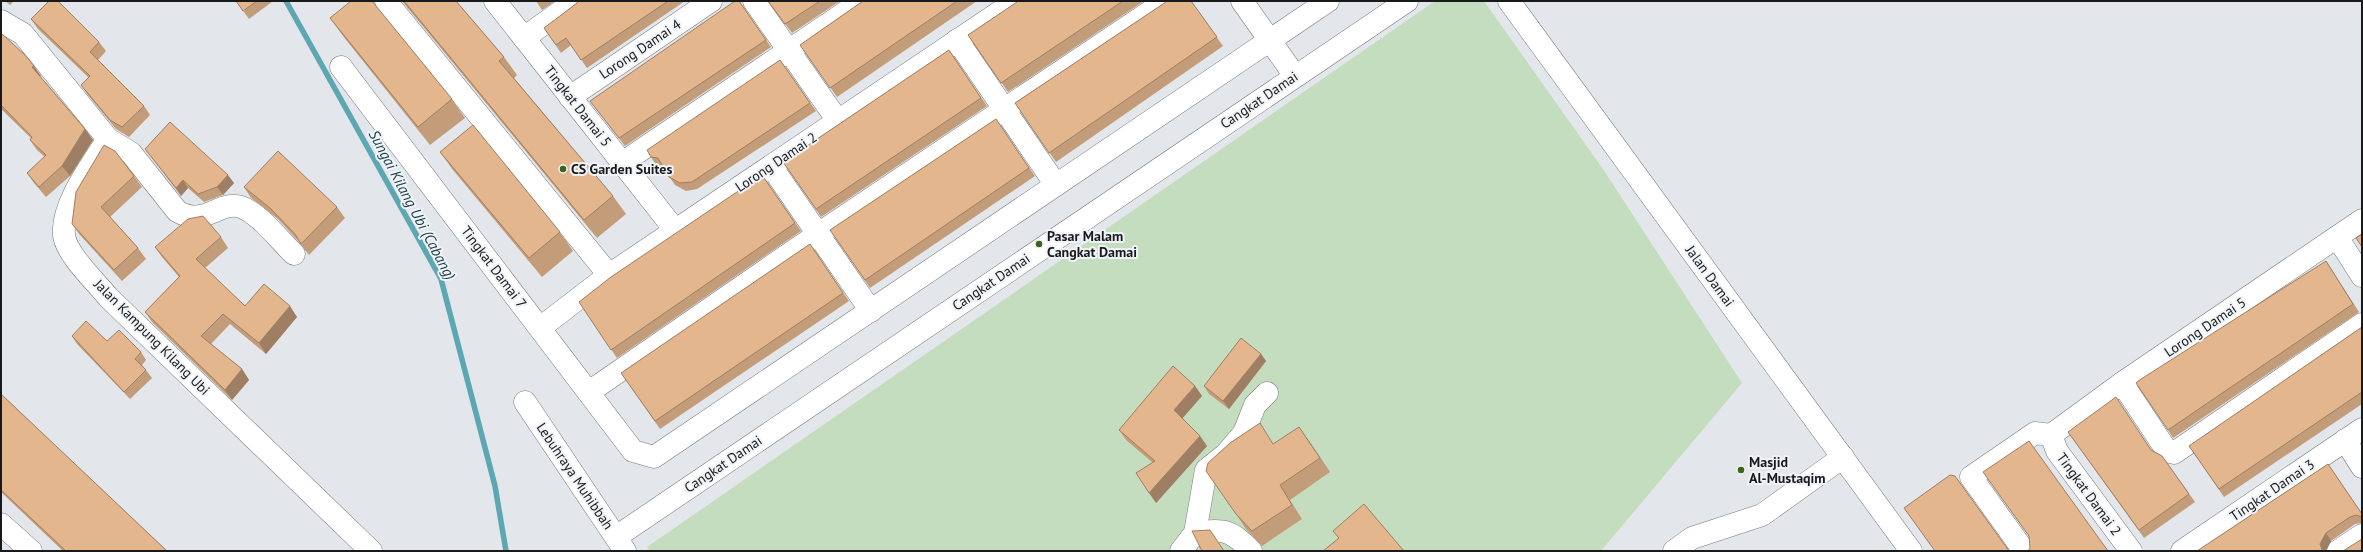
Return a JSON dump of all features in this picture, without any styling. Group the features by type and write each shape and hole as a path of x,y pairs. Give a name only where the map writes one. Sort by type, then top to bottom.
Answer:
{"street":[{"path":"386,1 609,275"},
{"name":"Tingkat Damai 5","path":"495,1 675,230"},
{"path":"524,38 575,1"},
{"name":"Lorong Damai 4","path":"570,97 711,1"},
{"path":"754,1 838,121"},
{"path":"622,163 862,1"},
{"name":"Lorong Damai 2","path":"540,328 609,275 1016,1"},
{"path":"589,392 818,234 1004,108 1166,1"},
{"path":"1242,1 1295,76"},
{"path":"771,166 871,311 1328,1"},
{"name":"Cangkat Damai","path":"620,544 1295,76 1407,1"},
{"name":"Jalan Damai","path":"1509,1 1911,551"},
{"path":"1,21 23,34 108,139 131,153 177,211 187,217 200,216 232,205 242,207 253,213 294,254"},
{"path":"957,40 1056,185"},
{"name":"Tingkat Damai 7","path":"342,67 633,451 654,457 871,311"},
{"name":"Jalan Kampung Kilang Ubi","path":"108,139 82,181 67,210 64,236 72,254 108,297 371,551"},
{"name":"Lorong Damai 5","path":"2051,435 2122,383 2362,220"},
{"path":"2337,237 2362,276"},
{"path":"2122,383 2167,451 2174,453 2362,324"},
{"path":"1181,551 1195,533 1206,470 1226,454 1244,433 1255,405 1266,393"},
{"name":"Lebuhraya Muhibbah","path":"525,402 620,544"},
{"path":"2024,551 1971,477 2035,433 2051,435"},
{"path":"2353,434 2362,467"},
{"name":"Tingkat Damai 3","path":"2182,551 2353,434"},
{"name":"Tingkat Damai 2","path":"2051,435 2057,451 2130,551"},
{"path":"1674,551 1692,538 1762,515 1843,457"},
{"path":"1,524 31,551"},
{"path":"1195,533 1216,529 1238,537 1251,551"},
{"path":"2338,551 2362,535"}],"green space":[{"path":"1435,1 1484,1 1605,172 1742,383 1601,551 650,551 647,547"}],"building":[{"path":"49,1 58,1 99,42 90,52 144,106 122,127 110,120 81,85 90,76 31,19"},
{"path":"236,1 257,1 243,11"},
{"path":"351,1 372,1 452,99 418,127 330,18"},
{"path":"404,1 456,1 504,57 499,61 613,196 584,220"},
{"path":"578,1 668,1 581,60 566,38 556,45 544,28"},
{"path":"735,1 739,1 766,40 619,138 590,101"},
{"path":"768,1 820,1 785,24"},
{"path":"863,1 957,1 830,88 800,45"},
{"path":"1017,1 1123,1 1001,83 968,35"},
{"path":"1167,1 1191,1 1217,37 1049,153 1015,103"},
{"path":"1,33 25,55 34,66 32,67 85,129 62,166 39,187 27,173 46,155 30,140 32,137 1,105"},
{"path":"949,50 981,98 816,209 783,162"},
{"path":"780,60 810,103 692,182 680,183 669,177 658,158 651,157 647,150"},
{"path":"996,119 1029,168 865,280 830,230"},
{"path":"170,122 228,175 217,187 198,194 183,180 176,188 145,149"},
{"path":"473,125 560,232 529,258 440,152"},
{"path":"104,145 115,151 134,176 101,207 138,248 114,270 72,224 76,192"},
{"path":"278,151 337,207 301,244 295,234 270,208 244,187"},
{"path":"762,175 795,223 611,350 579,302 611,277"},
{"path":"203,216 221,237 196,259 245,306 264,284 290,306 259,343 223,314 201,336 242,369 225,390 145,312 180,276 155,247 188,219"},
{"path":"2362,234 2362,247 2356,238"},
{"path":"810,244 843,293 655,421 621,373"},
{"path":"2326,261 2353,304 2168,430 2136,383"},
{"path":"86,321 107,341 119,330 141,352 135,359 146,370 124,392 72,336"},
{"path":"2362,327 2362,392 2219,489 2189,446"},
{"path":"1241,338 1261,354 1223,401 1204,386"},
{"path":"1173,366 1195,386 1174,410 1200,436 1149,493 1136,473 1155,461 1119,430"},
{"path":"1,394 167,551 66,551 1,490"},
{"path":"2116,397 2151,450 2162,456 2189,494 2139,530 2068,432"},
{"path":"1260,423 1273,444 1299,427 1320,458 1280,485 1292,505 1252,531 1236,514 1206,471 1208,463 1230,443"},
{"path":"2029,441 2108,551 2028,551 2030,548 2029,536 1983,472"},
{"path":"2328,464 2362,514 2362,517 2356,515 2350,517 2326,533 2320,544 2323,551 2197,551"},
{"path":"1950,475 1955,476 2009,551 1935,551 1904,508"},
{"path":"1364,504 1404,551 1323,551 1339,538 1333,531"},
{"path":"1210,530 1224,551 1202,551 1192,531"},
{"path":"2362,539 2362,551 2343,551"}],"waterway":[{"name":"Sungai Kilang Ubi (Cabang)","path":"286,1 441,279 495,486 506,551"}],"place":[{"name":"CS Garden Suites","path":"563,169"},
{"name":"Pasar Malam Cangkat Damai","path":"1039,244"},
{"name":"Masjid Al-Mustaqim","path":"1741,470"}]}
